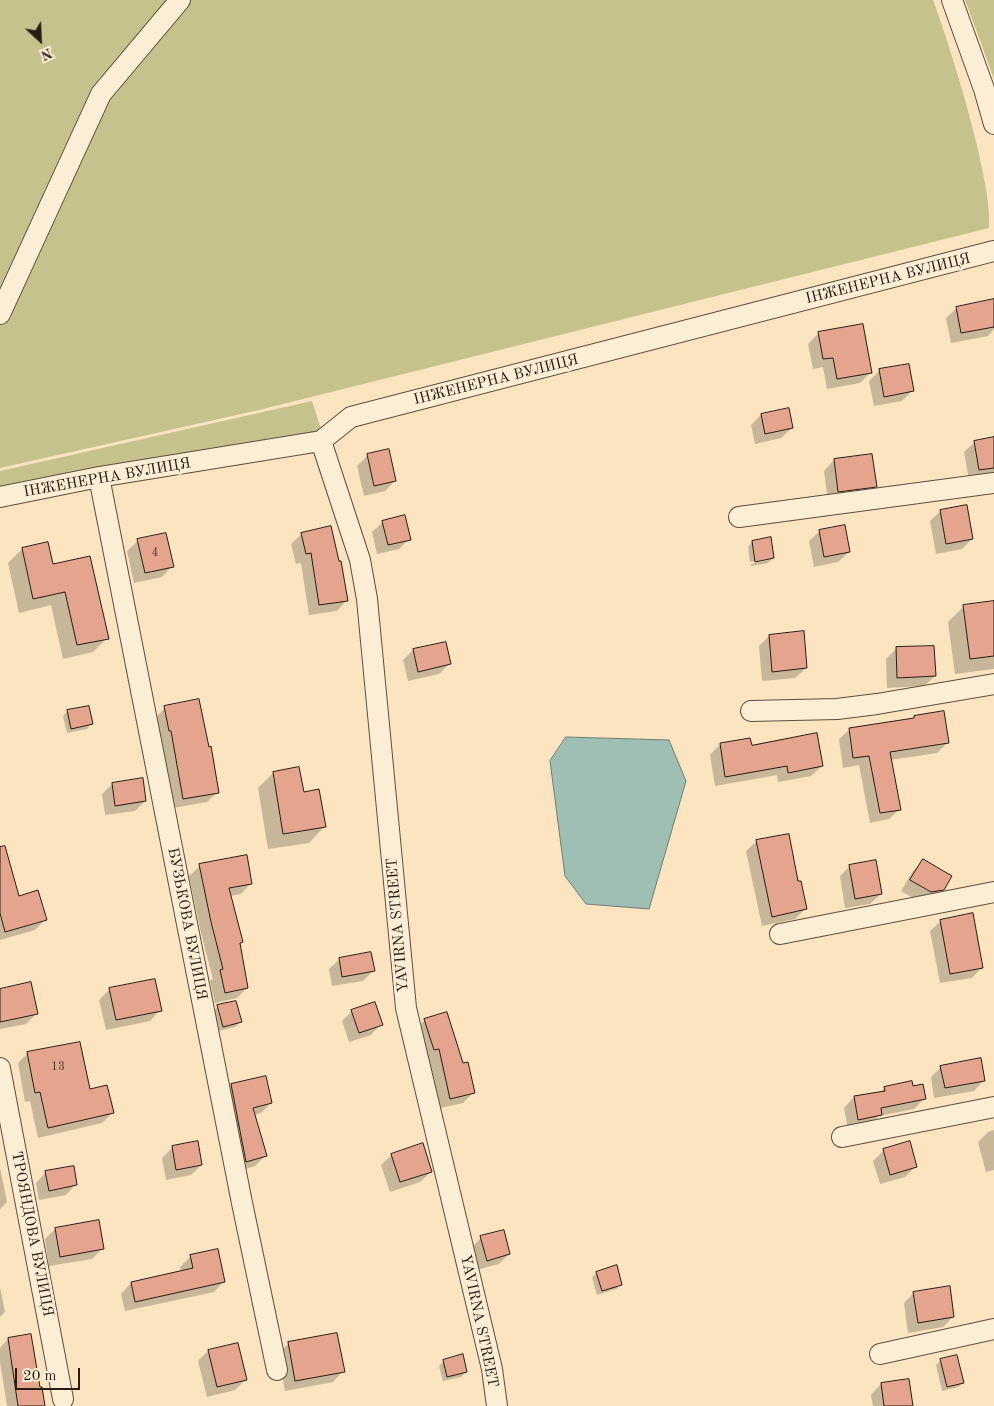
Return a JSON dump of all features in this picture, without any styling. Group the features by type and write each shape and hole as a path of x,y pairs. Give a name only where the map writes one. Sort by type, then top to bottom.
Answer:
{"street":[{"path":"0,314 101,94 180,0"},
{"path":"952,0 984,89 994,124"},
{"name":"ІНЖЕНЕРНА ВУЛИЦЯ","path":"0,497 99,477 321,441 351,417 994,251"},
{"name":"YAVIRNA STREET","path":"321,441 360,560 367,599 406,1008 492,1368 497,1406"},
{"name":"БУЗЬКОВА ВУЛИЦЯ","path":"99,477 242,1203 277,1370"},
{"path":"739,517 994,483"},
{"path":"751,711 837,709 994,684"},
{"path":"780,934 994,892"},
{"name":"ТРОЯНДОВА ВУЛИЦЯ","path":"0,1068 63,1399"},
{"path":"842,1136 994,1107"},
{"path":"880,1354 994,1329"}],"shaded area":[{"path":"0,0 933,0 960,81 978,149 989,208 989,228 259,410 0,468"},
{"path":"965,0 994,0 994,79 967,5"},
{"path":"312,401 322,432 0,495 0,471"}],"water":[{"path":"566,737 669,740 686,781 649,909 586,904 565,876 550,761"}],"building":[{"path":"994,299 994,327 961,333 956,307"},
{"path":"863,324 872,373 837,379 833,358 823,359 818,332"},
{"path":"909,364 914,391 884,397 879,369"},
{"path":"789,408 793,428 765,434 761,414"},
{"path":"994,437 994,468 979,470 974,441"},
{"path":"389,449 396,481 374,486 367,454"},
{"path":"872,454 877,487 838,492 834,459"},
{"path":"967,505 973,539 946,544 940,510"},
{"path":"405,515 411,540 388,545 382,521"},
{"path":"845,525 850,552 824,557 819,530"},
{"path":"331,526 339,561 341,561 348,601 319,605 311,553 306,554 301,533"},
{"path":"166,533 174,567 145,573 137,539"},
{"path":"771,537 774,558 755,562 752,541"},
{"path":"48,542 53,564 90,556 109,639 77,645 65,592 33,599 22,548"},
{"path":"994,601 994,656 970,659 963,605"},
{"path":"804,631 807,668 772,672 769,635"},
{"path":"446,642 451,664 418,672 413,649"},
{"path":"934,646 936,676 897,678 896,647"},
{"path":"199,699 209,747 211,746 219,793 183,799 171,731 169,731 164,706"},
{"path":"89,706 93,724 71,729 67,710"},
{"path":"944,711 949,743 890,752 901,810 880,813 869,756 853,758 849,728 914,718 914,716"},
{"path":"817,733 823,766 788,773 787,766 725,777 720,743 750,738 752,745"},
{"path":"299,767 304,792 319,789 326,827 283,834 273,772"},
{"path":"143,778 146,801 115,806 112,783"},
{"path":"789,834 798,881 801,881 807,909 772,917 756,840"},
{"path":"5,846 19,896 38,890 47,920 5,932 0,913 0,847"},
{"path":"247,855 252,884 229,888 243,942 240,943 248,988 225,993 220,970 223,969 199,864"},
{"path":"923,859 952,876 944,890 931,892 910,880"},
{"path":"876,860 882,894 855,899 849,865"},
{"path":"973,913 983,968 950,974 940,920"},
{"path":"371,952 375,971 342,977 339,958"},
{"path":"155,979 162,1011 116,1020 109,988"},
{"path":"31,982 38,1014 0,1022 0,989"},
{"path":"236,1001 242,1022 223,1027 217,1005"},
{"path":"375,1002 383,1025 359,1033 351,1010"},
{"path":"447,1012 463,1063 468,1062 475,1093 450,1099 439,1049 434,1050 424,1019"},
{"path":"80,1042 90,1089 107,1085 114,1113 48,1128 40,1092 35,1093 27,1052"},
{"path":"981,1058 985,1081 945,1088 940,1066"},
{"path":"266,1076 272,1103 253,1108 267,1156 246,1162 231,1084"},
{"path":"912,1081 913,1086 923,1084 926,1099 881,1108 882,1115 858,1120 854,1096 885,1091 884,1087"},
{"path":"198,1141 202,1165 176,1170 172,1146"},
{"path":"910,1141 917,1167 890,1175 883,1149"},
{"path":"423,1143 432,1172 400,1182 391,1154"},
{"path":"74,1166 77,1185 49,1191 45,1171"},
{"path":"99,1220 104,1249 60,1257 55,1228"},
{"path":"504,1230 510,1254 487,1261 480,1236"},
{"path":"218,1249 225,1282 135,1302 131,1282 193,1268 190,1255"},
{"path":"617,1265 622,1285 602,1291 596,1272"},
{"path":"950,1286 954,1317 918,1323 913,1292"},
{"path":"337,1333 345,1372 295,1381 288,1342"},
{"path":"31,1334 45,1406 18,1406 8,1338"},
{"path":"238,1343 247,1380 217,1387 208,1350"},
{"path":"463,1354 467,1372 447,1377 443,1360"},
{"path":"957,1355 964,1383 947,1387 940,1359"},
{"path":"909,1379 913,1406 884,1406 881,1383"}]}
